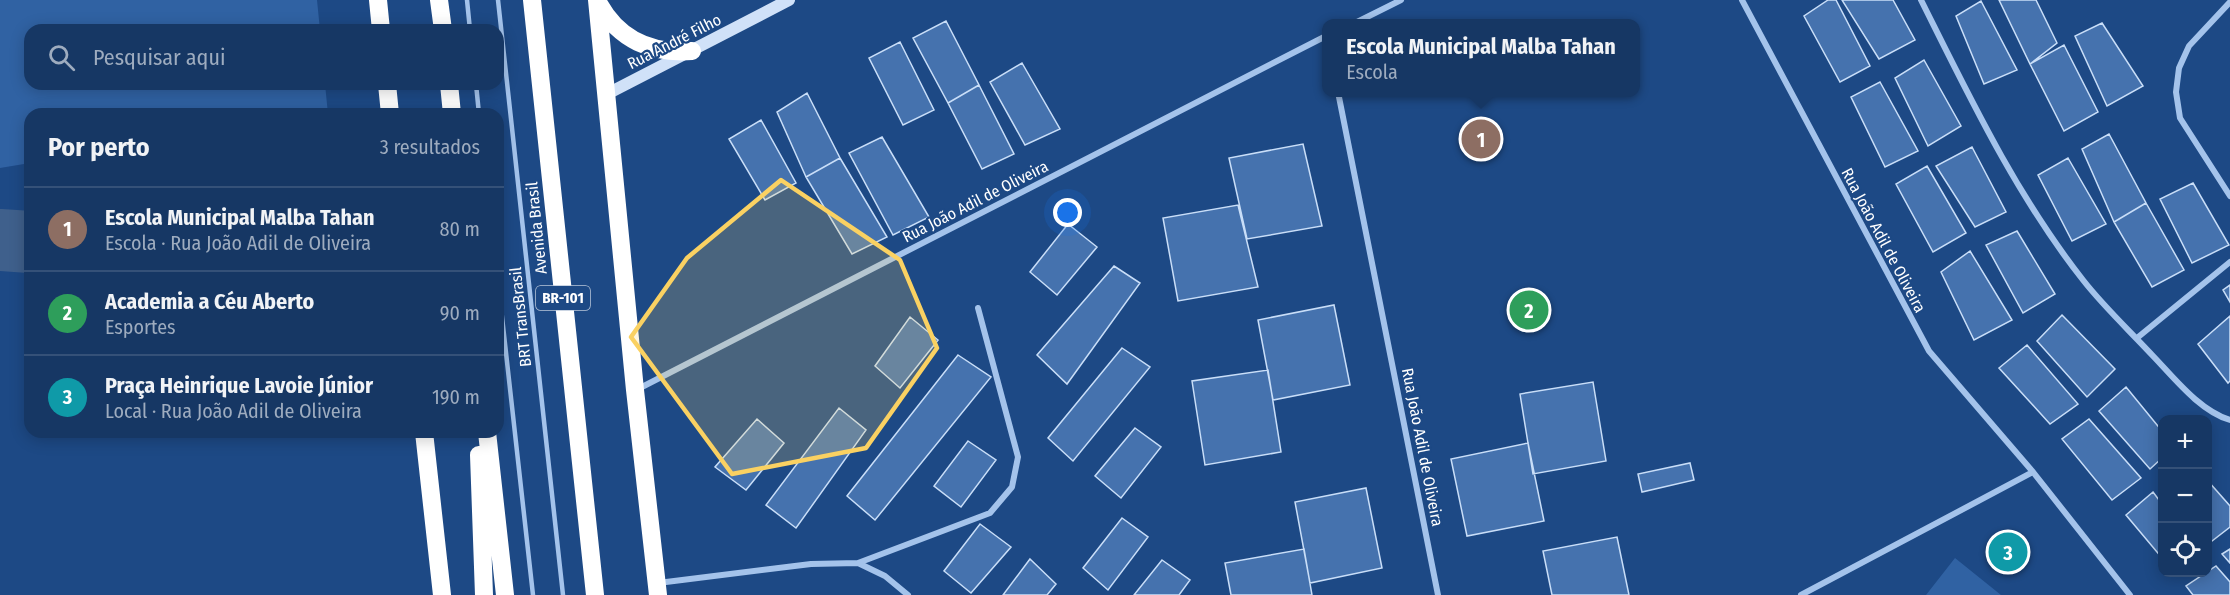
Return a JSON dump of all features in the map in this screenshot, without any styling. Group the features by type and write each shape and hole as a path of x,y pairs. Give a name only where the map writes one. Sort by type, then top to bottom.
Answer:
{"highway":[{"path":"378,0 380,24"},
{"path":"440,0 442,24"},
{"name":"Avenida Brasil","path":"532,0 595,595"},
{"path":"598,1 607,19 633,40 651,48 672,52 692,51"},
{"path":"598,1 635,390 658,589"},
{"path":"388,90 389,108"},
{"path":"450,90 451,108"},
{"path":"425,438 442,595"},
{"path":"478,438 484,595"},
{"path":"488,438 505,595"}],"street":[{"name":"Rua André Filho","path":"607,94 789,0"},
{"path":"1363,19 1401,0"},
{"name":"Rua João Adil de Oliveira","path":"1742,0 1929,351 2033,472 2130,595"},
{"path":"1921,0 1994,145 2049,232 2083,280 2183,387 2218,416 2230,420"},
{"path":"2230,2 2189,46 2179,68 2176,92 2180,118 2230,196"},
{"name":"Rua João Adil de Oliveira","path":"635,390 1322,38"},
{"name":"Rua João Adil de Oliveira","path":"1339,97 1438,595"},
{"path":"2137,338 2230,262"},
{"path":"658,589 811,564 858,563 990,513 1012,487 1018,457 978,308"},
{"path":"1802,595 2033,472"},
{"path":"858,563 885,576 908,595"}],"lane":[{"path":"467,0 469,24"},
{"name":"BRT TransBrasil","path":"498,0 501,24"},
{"name":"BRT TransBrasil","path":"504,55 563,595"},
{"path":"477,90 478,108"},
{"name":"BRT TransBrasil","path":"504,335 533,595"}],"highlighted area":[{"path":"781,180 900,260 937,348 866,448 732,474 631,337 687,258"}],"shaded area":[{"path":"0,0 317,0 319,24 24,24 24,90 326,90 327,108 24,108 24,164 0,168"},
{"path":"1955,558 2001,595 1926,595"}],"building":[{"path":"1828,0 1836,0 1870,66 1840,82 1804,16"},
{"path":"1842,0 1893,0 1915,40 1879,59"},
{"path":"1999,0 2036,0 2057,43 2030,64"},
{"path":"1981,1 2017,70 1984,84 1956,16"},
{"path":"946,21 979,85 948,103 913,38"},
{"path":"2102,23 2143,86 2107,106 2075,36"},
{"path":"900,42 934,110 903,125 869,58"},
{"path":"2064,45 2098,112 2064,131 2030,64"},
{"path":"1924,60 1961,126 1928,146 1895,78"},
{"path":"1022,63 1060,129 1025,145 990,82"},
{"path":"1880,82 1918,151 1885,167 1851,97"},
{"path":"979,85 1014,154 982,169 948,103"},
{"path":"807,93 840,158 806,177 777,112"},
{"path":"761,120 796,183 765,200 729,139"},
{"path":"2109,134 2146,203 2114,222 2082,149"},
{"path":"882,137 929,217 893,235 849,153"},
{"path":"1303,144 1322,226 1247,239 1229,158"},
{"path":"1972,147 2006,212 1975,227 1936,166"},
{"path":"840,158 887,237 852,254 806,177"},
{"path":"2068,158 2106,224 2072,241 2038,175"},
{"path":"1927,166 1966,233 1933,252 1896,184"},
{"path":"2193,183 2229,245 2192,263 2160,199"},
{"path":"2146,203 2184,270 2152,287 2114,222"},
{"path":"1238,205 1258,287 1178,301 1163,218"},
{"path":"1068,224 1097,247 1057,295 1030,272"},
{"path":"2017,231 2055,294 2023,313 1986,245"},
{"path":"1970,251 2012,320 1974,340 1941,272"},
{"path":"1114,266 1140,283 1067,384 1037,355"},
{"path":"2230,285 2230,302 2223,290"},
{"path":"1334,305 1350,385 1273,400 1258,320"},
{"path":"2062,315 2115,369 2087,397 2037,341"},
{"path":"2230,316 2230,381 2228,383 2198,344"},
{"path":"910,317 938,340 900,388 875,366"},
{"path":"2027,345 2078,404 2050,424 1999,368"},
{"path":"1122,348 1150,367 1073,461 1048,438"},
{"path":"958,355 991,377 875,520 847,496"},
{"path":"1268,370 1281,452 1205,465 1192,381"},
{"path":"1593,382 1606,461 1533,474 1520,394"},
{"path":"2126,387 2158,426 2158,462 2150,469 2099,411"},
{"path":"839,408 866,430 796,528 766,505"},
{"path":"757,419 784,443 746,490 715,467"},
{"path":"2089,419 2141,478 2112,500 2062,439"},
{"path":"1135,428 1161,447 1121,498 1095,476"},
{"path":"968,441 996,460 961,507 934,486"},
{"path":"1528,443 1544,521 1467,536 1451,459"},
{"path":"1690,463 1694,480 1642,492 1638,474"},
{"path":"2212,486 2230,506 2230,527 2212,541"},
{"path":"1366,488 1382,568 1310,583 1295,502"},
{"path":"2153,492 2158,499 2158,553 2126,515"},
{"path":"1122,518 1148,537 1108,590 1083,568"},
{"path":"980,524 1011,547 971,593 944,571"},
{"path":"1617,537 1629,595 1552,595 1543,551"},
{"path":"1304,549 1312,595 1231,595 1225,563"},
{"path":"2230,549 2230,563 2222,554"},
{"path":"1030,559 1056,584 1047,595 1003,595"},
{"path":"1162,560 1190,580 1179,595 1134,595"},
{"path":"2216,566 2230,582 2230,595 2193,595 2186,586 2200,577 2212,577 2212,569"}],"waterway":[{"path":"0,240 24,242"}],"place":[{"name":"Escola Municipal Malba Tahan","path":"1481,139"},
{"name":"Academia a Céu Aberto","path":"1529,310"},
{"name":"Praça Heinrique Lavoie Júnior","path":"2008,552"}]}
